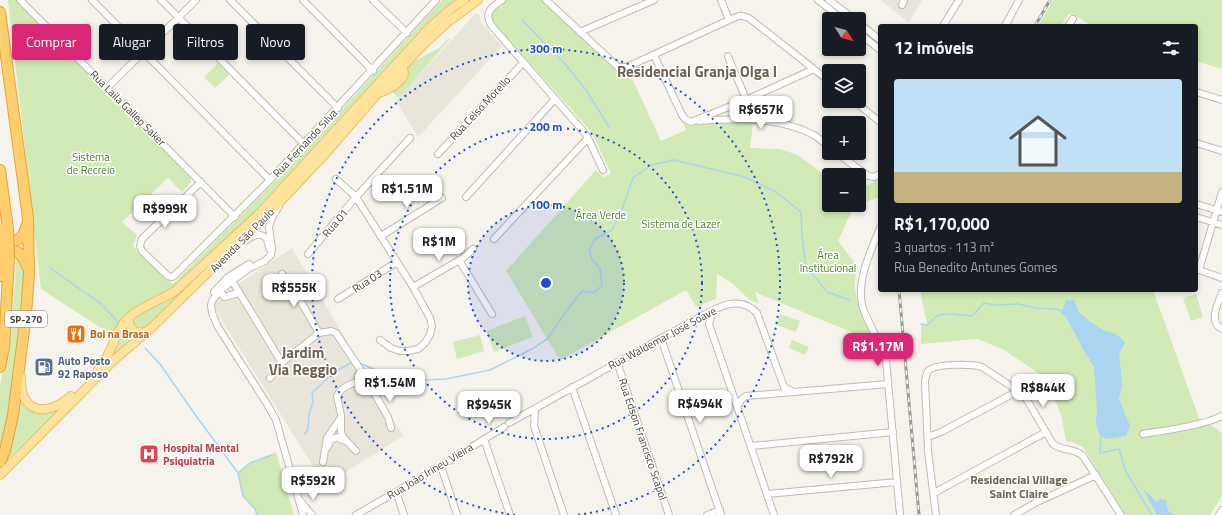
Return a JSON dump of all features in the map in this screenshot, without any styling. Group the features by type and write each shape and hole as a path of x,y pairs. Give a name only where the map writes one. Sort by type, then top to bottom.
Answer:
{"highway":[{"name":"SP-270","path":"0,12 28,218 29,273 26,316 9,437 0,462"},
{"path":"0,21 3,36"},
{"name":"SP-270","path":"0,170 3,229 4,347 0,367"},
{"path":"0,241 13,241 22,238 24,236 28,218"},
{"path":"3,255 14,250 22,254 29,273"},
{"name":"SP-270","path":"0,276 3,255"}],"main road":[{"name":"Avenida São Paulo","path":"20,365 22,389 25,400 39,409 55,408 64,403 102,365 109,354 123,324 129,318 175,291 261,212 402,56 430,27 463,0"},
{"name":"Avenida São Paulo","path":"0,475 114,360 148,331 227,255 288,193 425,43 448,22 478,0"},
{"path":"129,318 129,324 134,331 142,333 148,331"}],"street":[{"name":"Rua Laila Gallep Saker","path":"20,0 235,216"},
{"path":"92,0 116,24"},
{"path":"161,0 304,144"},
{"path":"165,30 196,0"},
{"path":"230,0 338,108"},
{"path":"303,0 373,71"},
{"path":"373,0 407,33"},
{"name":"Rua Fernando Silva","path":"201,182 142,239 140,246 142,251 168,276 172,277 175,275 270,180 373,71 436,0"},
{"path":"502,0 494,5 489,11 488,17 491,25 588,138 603,170"},
{"path":"546,0 618,66 627,67 729,20 739,16 744,16 749,18 822,76"},
{"path":"580,32 654,0"},
{"path":"721,0 729,20"},
{"path":"818,0 833,12"},
{"path":"830,0 845,12"},
{"path":"944,24 959,0"},
{"path":"1006,24 1019,0"},
{"path":"1069,24 1073,19"},
{"path":"866,29 878,38"},
{"path":"866,39 878,48"},
{"path":"654,55 685,119 691,122 722,119 782,123 800,129 822,141"},
{"path":"728,56 746,100 747,110 754,120"},
{"path":"108,87 135,60"},
{"path":"151,60 270,180"},
{"name":"Rua Celso Morello","path":"438,154 523,63"},
{"path":"691,122 798,77 811,67"},
{"path":"1198,93 1222,100"},
{"path":"466,197 556,99"},
{"path":"863,108 878,120"},
{"name":"Rua 01","path":"308,254 356,197 410,138"},
{"path":"494,239 588,138"},
{"path":"1198,144 1222,151"},
{"path":"846,160 868,176 874,177 878,175"},
{"path":"336,179 356,197 413,287 430,318 432,326 428,339 418,348 404,352 391,348 380,340"},
{"path":"1198,267 1213,222 1219,211 1222,192"},
{"path":"219,289 248,268 265,261 271,255 270,223 288,193"},
{"path":"381,236 442,198"},
{"path":"1198,205 1219,211"},
{"path":"1198,218 1222,224"},
{"path":"878,233 862,277 861,298 864,310 886,359 900,515"},
{"path":"227,255 254,235 263,236 268,244 269,251 264,257 247,264 228,277 213,299 211,305 212,313 218,327 276,420 303,515"},
{"path":"413,287 459,260 473,249"},
{"path":"459,260 492,314"},
{"name":"Rua 03","path":"338,299 397,262"},
{"path":"247,264 231,279 282,363"},
{"path":"1198,270 1222,278"},
{"path":"282,274 290,283 319,334"},
{"path":"219,289 225,297 239,293"},
{"path":"1222,294 1215,315 1215,321 1218,328 1222,329"},
{"name":"Rua Waldemar José Soave","path":"506,425 716,308 732,302 754,310 760,318 784,387 794,392"},
{"path":"716,308 712,314 710,324 774,515"},
{"path":"696,319 710,324"},
{"path":"270,378 282,363 319,334 327,331 336,334 355,363 361,378 369,386 388,417 391,428"},
{"path":"661,338 720,512 707,515"},
{"name":"Rua Edson Francisco Scapol","path":"617,362 669,515"},
{"path":"936,515 928,437 926,381 929,370 936,367 974,365 982,367 1018,391 1028,400 1053,444 1058,448 1078,451 1083,456 1121,515"},
{"path":"772,394 780,385 780,377"},
{"path":"356,451 340,437 341,417 337,394 341,389 361,378"},
{"path":"731,389 739,395 746,396 888,384"},
{"path":"572,387 616,515"},
{"path":"928,437 941,432 1018,391"},
{"path":"737,407 741,400 746,396"},
{"path":"534,426 535,409"},
{"path":"524,414 534,426 564,515"},
{"path":"1144,434 1177,428 1216,419 1222,416"},
{"path":"323,462 326,442 332,429 341,417"},
{"name":"Rua João Irineu Vieira","path":"356,515 441,466 506,425"},
{"path":"332,429 332,435 339,433"},
{"path":"751,446 893,432"},
{"path":"934,493 1046,432"},
{"path":"324,453 330,442 339,433"},
{"path":"484,439 510,515"},
{"path":"441,466 457,515"},
{"path":"1014,515 1037,502 1096,475"},
{"path":"767,494 897,482"},
{"path":"396,492 404,515"},
{"path":"297,498 312,515"},
{"path":"1219,515 1222,510"}],"shaded area":[{"path":"881,0 922,0 909,23"},
{"path":"475,14 479,14 481,22 502,46 418,137 396,101"},
{"path":"292,248 403,436 325,485 212,305 223,294"}],"green space":[{"name":"Sistema de Recreio","path":"8,0 18,0 42,24 12,24 12,35"},
{"name":"Sistema de Recreio","path":"442,0 457,0 449,6 269,199 172,290 124,320 112,335 41,289 15,60 78,60 181,164 179,166 191,179 191,182 182,192 168,178 151,194 165,208 154,220 139,206 122,222 137,235 133,246 173,284 290,166"},
{"path":"467,0 473,0 455,13 277,202 142,330 134,328 133,321 136,317 167,301 180,290 429,31"},
{"path":"506,0 542,0 614,69 620,71 628,70 661,141 686,130 683,123 684,121 695,125 753,123 750,148 780,149 798,155 822,174 822,212 851,212 838,241 858,267 855,280 856,297 873,341 755,292 759,304 750,300 732,283 717,274 716,299 696,307 686,290 560,360 506,271 596,170 604,178 611,173 592,133 495,24 491,17 498,4"},
{"path":"1053,0 1222,0 1222,69 1198,62 1198,24 1090,24 1072,14 1068,15 1062,24 1039,24"},
{"path":"449,38 450,39 399,98 388,88 409,64 439,48"},
{"path":"218,63 229,75 215,88 204,77"},
{"path":"878,179 878,198 866,202 866,186"},
{"path":"16,254 24,268 25,283 16,367 3,445 0,453 0,385 11,328"},
{"path":"920,292 1154,292 1201,424 1208,423 1222,433 1222,496 1210,515 1126,515 1083,447 1072,442 1066,442 1062,418 1047,379 1004,350 978,339 921,344 921,324 927,324"},
{"path":"1196,294 1203,317 1191,321 1183,298"},
{"path":"780,314 800,321 796,332 776,325"},
{"path":"525,316 533,337 494,352 486,331"},
{"path":"126,326 127,331 130,334 139,337 2,465 18,394 25,406 36,413 49,414 56,412 69,402 94,378"},
{"path":"480,335 484,351 457,359 453,342"},
{"path":"792,340 809,347 805,355 789,348"},
{"path":"276,452 294,515 257,515 255,509 243,496 238,473 250,463"}],"water":[{"path":"1066,300 1074,300 1079,312 1089,321 1103,330 1116,334 1125,342 1119,354 1122,384 1119,399 1130,426 1126,436 1106,439 1099,434 1096,423 1097,409 1094,367 1066,317 1061,313"},
{"path":"1143,489 1157,502 1160,499 1166,500 1168,511 1174,515 1157,515"}],"waterway":[{"path":"522,20 565,64 586,90 609,127"},
{"path":"359,363 403,381 446,379 490,370 532,349 547,339 582,291 593,292 602,285 600,268 592,260 589,250 595,239 612,230 621,212 633,178 651,165 674,160 745,177 776,192 801,212 806,266 827,292 850,300"},
{"path":"50,268 100,303 118,322"},
{"path":"921,324 927,325 938,315 951,314 972,316 984,303 997,305 1018,304 1036,308 1056,309 1063,312"},
{"path":"145,348 160,364 238,473"},
{"path":"305,434 308,429 309,414 313,402 312,393 334,372 353,362"},
{"path":"1101,435 1100,453 1119,449 1126,472 1152,515"},
{"path":"257,515 255,509 243,496 238,473 250,463 272,455"}],"railway":[{"path":"1036,24 1050,0"},
{"path":"899,292 919,515"}],"place":[{"name":"Boi na Brasa","path":"76,334"},
{"name":"Auto Posto 92 Raposo","path":"44,367"},
{"name":"Hospital Mental Psiquiatria","path":"149,454"}],"district":[{"name":"Residencial Granja Olga I","path":"697,72"},
{"name":"Jardim Via Reggio","path":"303,362"},
{"name":"Residencial Village Saint Claire","path":"1019,487"}],"park label":[{"name":"Área Verde","path":"601,215"},
{"name":"Sistema de Lazer","path":"681,224"},
{"name":"Área Institucional","path":"828,261"}]}
